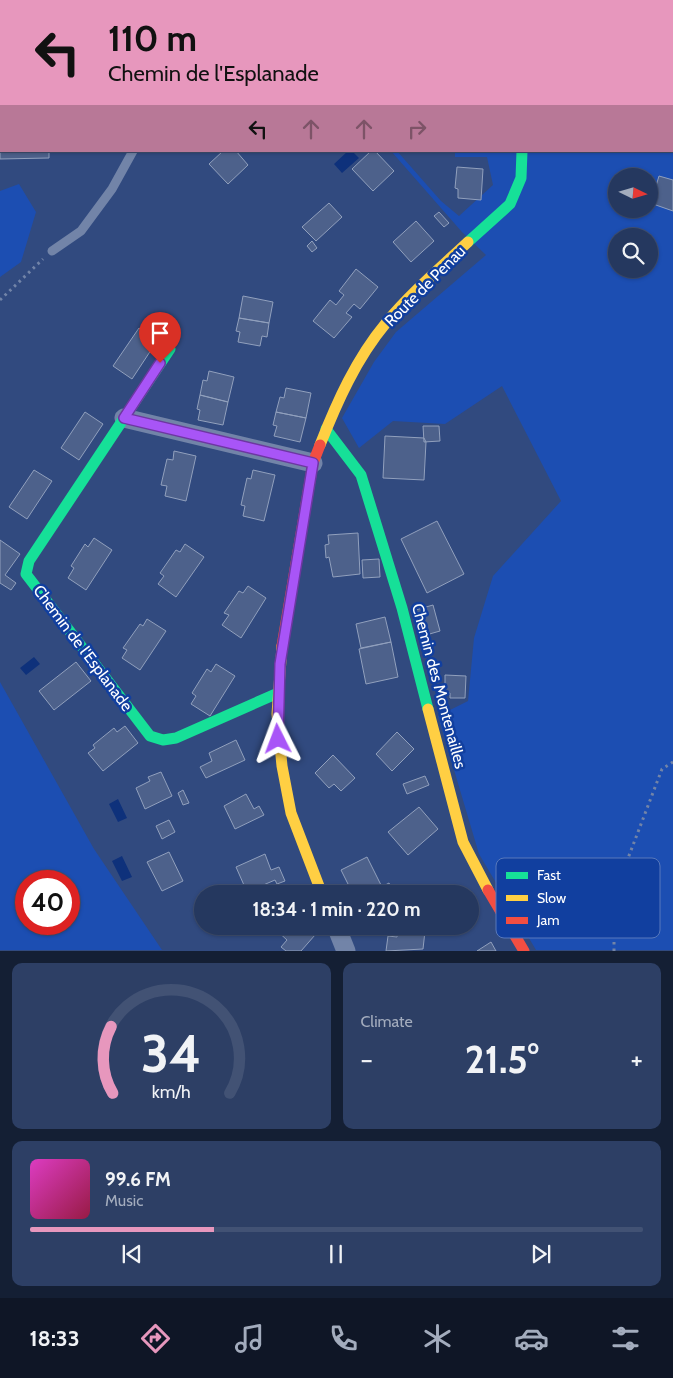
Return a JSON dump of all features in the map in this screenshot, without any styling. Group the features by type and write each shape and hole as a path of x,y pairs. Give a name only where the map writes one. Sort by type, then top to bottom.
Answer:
{"street":[{"name":"Route de Penau","path":"319,885 291,813 278,739 278,693 283,636 313,463 326,429 350,378 385,324 412,294 510,204 521,178 522,152"},
{"name":"Chemin de l'Esplanade","path":"170,349 29,561 26,574 150,736 163,740 176,738 278,693"},
{"path":"124,418 313,463"},
{"name":"Chemin des Montenailles","path":"326,429 362,475 402,608 463,842 496,905"},
{"path":"340,935 346,950"},
{"name":"Chemin des Montenailles","path":"516,938 524,950"}],"lane":[{"path":"52,251 81,231 112,189 132,152"}],"path":[{"path":"0,300 52,251"},
{"path":"628,858 662,769 673,762"}],"shaded area":[{"path":"347,152 353,152 359,158 342,173 334,164"},
{"path":"392,152 398,152 441,201 459,216 493,185 487,157 455,157 455,152 673,152 673,950 536,950 529,938 660,938 660,858 496,858 496,883 479,854 438,716 468,701 474,638 493,576 561,501 502,386 445,424 393,421 359,448 342,418 374,362 396,332 486,255 462,232"},
{"path":"19,184 36,212 21,262 0,277 0,191"},
{"path":"34,657 40,664 26,675 20,668"},
{"path":"0,682 94,849 162,950 0,950"},
{"path":"118,799 127,818 118,822 109,804"},
{"path":"122,856 132,877 122,881 112,861"}],"building":[{"path":"0,152 49,152 49,158 0,159"},
{"path":"222,152 237,152 248,165 228,184 209,164"},
{"path":"370,152 376,152 394,171 373,191 352,169"},
{"path":"457,167 483,169 481,200 458,198 458,189 455,188"},
{"path":"659,176 673,180 673,211 658,206"},
{"path":"329,203 342,217 316,241 302,227"},
{"path":"439,212 449,223 444,227 434,216"},
{"path":"416,221 434,241 411,262 393,242"},
{"path":"312,241 317,248 312,252 307,246"},
{"path":"356,269 378,287 360,309 354,304 346,313 352,317 334,338 313,321 330,300 336,305 344,295 339,291"},
{"path":"243,296 273,302 269,323 239,318"},
{"path":"239,318 269,323 267,337 262,336 260,346 238,342 240,332 236,331"},
{"path":"139,328 157,341 132,379 113,366"},
{"path":"209,371 234,377 228,402 200,395 203,380 207,381"},
{"path":"286,388 311,393 306,418 276,412 280,397 284,398"},
{"path":"200,395 228,402 223,425 198,420 200,410 197,409"},
{"path":"85,412 103,424 79,460 61,448"},
{"path":"276,412 306,418 300,442 274,436 277,426 273,425"},
{"path":"423,426 439,426 440,441 424,442"},
{"path":"385,436 424,438 426,442 424,480 383,478"},
{"path":"174,451 196,456 186,501 165,496 167,486 161,485 167,459 173,460"},
{"path":"34,470 52,481 27,519 9,507"},
{"path":"253,470 275,475 264,521 243,516 245,506 241,505 247,478 251,479"},
{"path":"437,521 464,574 427,593 401,539"},
{"path":"358,533 360,574 333,577 329,557 326,558 325,545 329,544 328,535"},
{"path":"94,538 112,550 86,590 68,578 74,568 71,566 85,544 88,547"},
{"path":"0,540 20,554 5,575 16,583 11,590 0,583"},
{"path":"185,544 204,557 176,597 158,584 164,576 160,573 176,550 180,552"},
{"path":"379,559 380,577 363,578 362,560"},
{"path":"248,586 266,598 241,638 222,625 229,615 224,613 239,591 243,593"},
{"path":"433,605 440,631 419,637 412,611"},
{"path":"385,617 391,642 361,648 356,624"},
{"path":"147,619 166,631 140,670 122,658 127,650 123,648 140,624 143,626"},
{"path":"391,642 398,677 366,684 359,649"},
{"path":"76,662 91,681 54,710 39,691"},
{"path":"216,664 235,676 210,716 191,704 196,696 192,693 207,669 211,672"},
{"path":"445,675 466,676 465,698 450,698 450,693 445,693"},
{"path":"125,726 138,743 103,771 88,753 95,748 93,745 114,728 117,732"},
{"path":"397,732 414,749 392,771 376,754"},
{"path":"236,740 245,760 206,778 200,767 212,761 209,753"},
{"path":"333,755 355,778 341,791 334,784 329,788 315,773"},
{"path":"161,772 172,796 145,809 136,788 150,781 148,777"},
{"path":"425,776 429,785 407,794 403,784"},
{"path":"183,790 189,803 183,805 178,793"},
{"path":"246,794 254,809 259,806 264,815 235,829 224,806"},
{"path":"419,807 438,829 408,855 388,832"},
{"path":"169,820 175,832 162,839 156,826"},
{"path":"169,852 183,881 162,891 147,862"},
{"path":"265,854 271,870 279,867 285,881 277,884 275,880 263,885 244,885 236,867"},
{"path":"367,857 381,885 348,885 341,870"},
{"path":"282,935 315,935 301,951 286,951 281,947 287,940"},
{"path":"397,935 425,935 423,949 386,951 388,936 397,937"},
{"path":"491,942 496,951 477,951"}],"traffic: fast":[{"path":"468,242 510,204 521,178 522,152"},
{"path":"170,349 29,561 26,574 150,736 163,740 176,738 278,693"},
{"path":"326,429 361,475 402,608 428,709"}],"traffic: slow":[{"path":"320,445 348,381 375,337 405,302 468,242"},
{"path":"282,646 277,714 282,766 291,813 319,885"},
{"path":"428,709 463,842 488,890"}],"traffic: jam":[{"path":"282,646 313,463 320,445"},
{"path":"488,890 496,904"},
{"path":"516,938 524,951"}],"route":[{"path":"160,363 124,418 313,463 283,636 277,703 278,739"}]}
